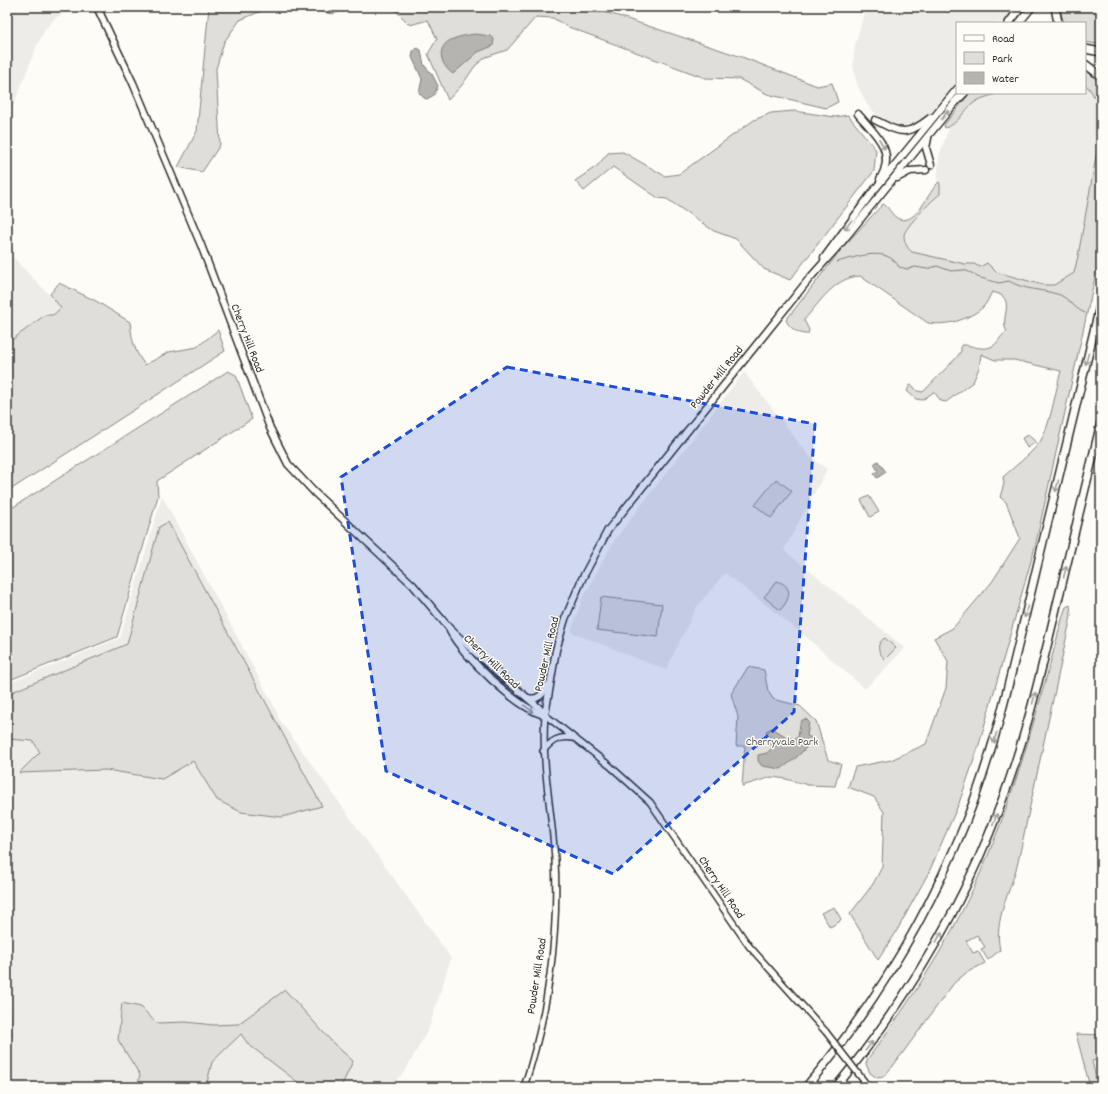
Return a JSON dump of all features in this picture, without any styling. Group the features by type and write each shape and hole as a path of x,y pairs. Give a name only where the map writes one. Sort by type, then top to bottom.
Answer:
{"highway":[{"path":"1011,22 1022,7"},
{"path":"1055,7 1058,22"},
{"path":"1086,49 1101,52"},
{"path":"1086,65 1101,76"},
{"path":"956,102 963,94"},
{"path":"806,1087 853,1027 898,958 943,873 966,821 985,768 1005,701 1100,303"},
{"path":"836,1087 874,1038 916,976 956,907 989,834 1011,777 1032,708 1101,423"},
{"path":"800,1087 855,1020 898,958"}],"main road":[{"name":"Cherry Hill Road","path":"97,7 133,83 201,245 270,428 282,455 292,469 315,493 413,584 450,629 538,707 545,715 610,766 650,802 749,946 826,1032 867,1086"},
{"path":"1020,22 1032,7"},
{"name":"Powder Mill Road","path":"524,1087 533,1054 550,969 556,913 553,839 544,751 545,715 556,650 565,619 582,579 608,530 810,278 871,194 956,90"},
{"name":"Powder Mill Road","path":"810,278 841,243 956,102"},
{"path":"875,120 893,129 908,131 921,126 939,111"},
{"path":"858,114 881,142 887,157 885,169 871,194"},
{"path":"928,136 926,148 931,165"},
{"path":"877,199 904,172 926,170"},
{"name":"Cherry Hill Road","path":"450,629 454,639 487,675 535,713 545,715"},
{"path":"525,697 531,699 538,698 543,694 550,682"},
{"path":"544,751 554,740 560,737 574,738"}],"highlighted area":[{"path":"507,367 815,424 794,712 613,874 386,771 341,477"}],"shaded area":[{"path":"7,7 71,7 72,9 55,18 46,28 37,45 12,109 7,117"},
{"path":"866,7 1011,7 1012,12 1005,22 956,22 956,84 925,119 910,128 901,129 892,127 867,105 857,84 853,66 855,45"},
{"path":"1086,78 1101,95 1101,154 1073,298 887,272 898,231 924,205 937,185 939,156 951,122 977,94 1086,94"},
{"path":"7,251 61,307 53,315 45,315 13,339 7,337"},
{"path":"744,372 809,456 827,469 784,550 905,648 865,689 805,636 725,573 696,608 666,670 571,632 582,599 615,539"},
{"path":"162,496 276,710 279,719 451,958 429,1028 405,1071 390,1087 7,1087 7,684 120,638"}],"green space":[{"path":"209,7 271,7 240,20 224,42 216,69 220,145 202,172 178,167 197,131"},
{"path":"304,7 358,7 331,14"},
{"path":"392,7 581,7 615,15 742,57 817,86 832,83 838,102 826,108 767,94 739,79 705,78 566,26 553,18 536,17 507,50 486,57 475,66 462,85 448,100 428,54 437,39 428,20 410,25"},
{"path":"1059,7 1101,7 1101,45 1086,42 1086,22 1064,22"},
{"path":"1086,70 1101,85 1101,108 1089,88 1086,86"},
{"path":"969,94 996,94 975,102 954,124 945,128 944,125"},
{"path":"794,111 835,117 848,115 876,150 874,171 790,280 764,269 736,239 714,231 667,199 658,198 613,167 584,191 575,181 597,166 608,153 623,152 665,176 679,174 754,120 771,113"},
{"path":"1101,129 1101,250 1035,547 978,748 959,803 929,872 895,934 878,960 850,914 873,884 882,867 884,812 874,797 848,787 855,767 891,760 926,744 946,688 948,661 934,638 953,628 992,582 1020,538 1006,502 1000,497 1004,484 1003,477 1031,452 1043,437 1061,371 1014,360 995,360 981,354 979,368 973,382 946,402 941,401 934,392 922,400 916,399 907,391 910,385 917,391 923,392 957,357 961,351 961,345 989,348 1007,332 1005,327 1006,303 1000,295 992,292 984,306 970,316 949,323 935,324 928,323 860,276 851,277 836,286 822,298 804,320 809,330 808,334 795,330 787,323 786,320 844,246 883,204 896,218 906,220 917,212 939,182 940,194 914,220 904,235 906,245 912,252 965,264 974,264 980,267 987,263 996,272 1043,285 1054,285 1074,273"},
{"path":"59,283 96,301 130,322 134,345 138,355 145,365 169,352 197,347 218,330 225,351 7,492 7,337 13,339 45,315 53,315 61,308 50,294"},
{"path":"228,371 236,375 252,419 157,481 158,496 117,637 7,681 7,511"},
{"path":"1028,435 1036,442 1027,448 1022,438"},
{"path":"776,479 792,491 771,518 755,505"},
{"path":"869,496 879,512 870,517 861,500"},
{"path":"168,522 322,806 282,817 241,812 217,800 193,761 162,779 106,770 19,773 40,752 33,741 7,739 7,694 127,644 159,527"},
{"path":"777,581 786,586 789,594 786,602 780,610 764,597"},
{"path":"601,597 662,604 658,637 597,630"},
{"path":"1070,605 1071,616 1018,862 1001,917 998,939 1000,950 988,960 981,949 985,947 977,935 966,941 973,953 978,951 985,963 966,973 954,983 893,1066 883,1077 877,1078 870,1073 866,1064 867,1060 912,997 952,931 975,885 989,852 1025,751 1064,612 1066,607"},
{"path":"885,638 896,648 885,659 879,651 879,646"},
{"name":"Cherryvale Park","path":"748,667 764,670 768,691 773,699 800,706 816,721 828,760 841,764 835,786 808,785 772,777 742,786 745,746 736,746 738,717 731,694"},
{"path":"834,907 841,919 839,922 830,927 821,913"},
{"path":"7,979 12,1035 7,1046"},
{"path":"285,990 333,1043 353,1061 341,1087 304,1087 248,1044 241,1034 212,1062 206,1087 137,1087 140,1075 118,1040 122,1003 141,1007 156,1023 186,1022 213,1025 238,1024"},
{"path":"1076,1034 1101,1035 1101,1059 1092,1061 1098,1087 1090,1087"}],"water":[{"path":"475,34 491,36 494,39 493,46 478,52 453,74 445,66 441,56 444,46 447,42 456,38"},
{"path":"417,48 421,50 424,65 432,74 438,86 434,95 427,99 419,93 422,79 412,57 413,51"},
{"path":"878,461 886,472 877,478 874,474 878,471 874,464"},
{"path":"806,719 809,722 807,736 812,738 812,742 796,758 781,769 762,766 758,761 758,755 767,753 772,748 770,737 766,731 772,728 785,736 794,739 798,737 802,720"}],"waterway":[{"path":"1099,235 1101,229"},
{"path":"837,262 871,254 879,254 894,260 899,267 908,269 915,267 927,269 937,266 951,271 964,270 974,274 977,277 999,283 1009,281 1026,288 1061,295 1077,309 1085,313"}]}
